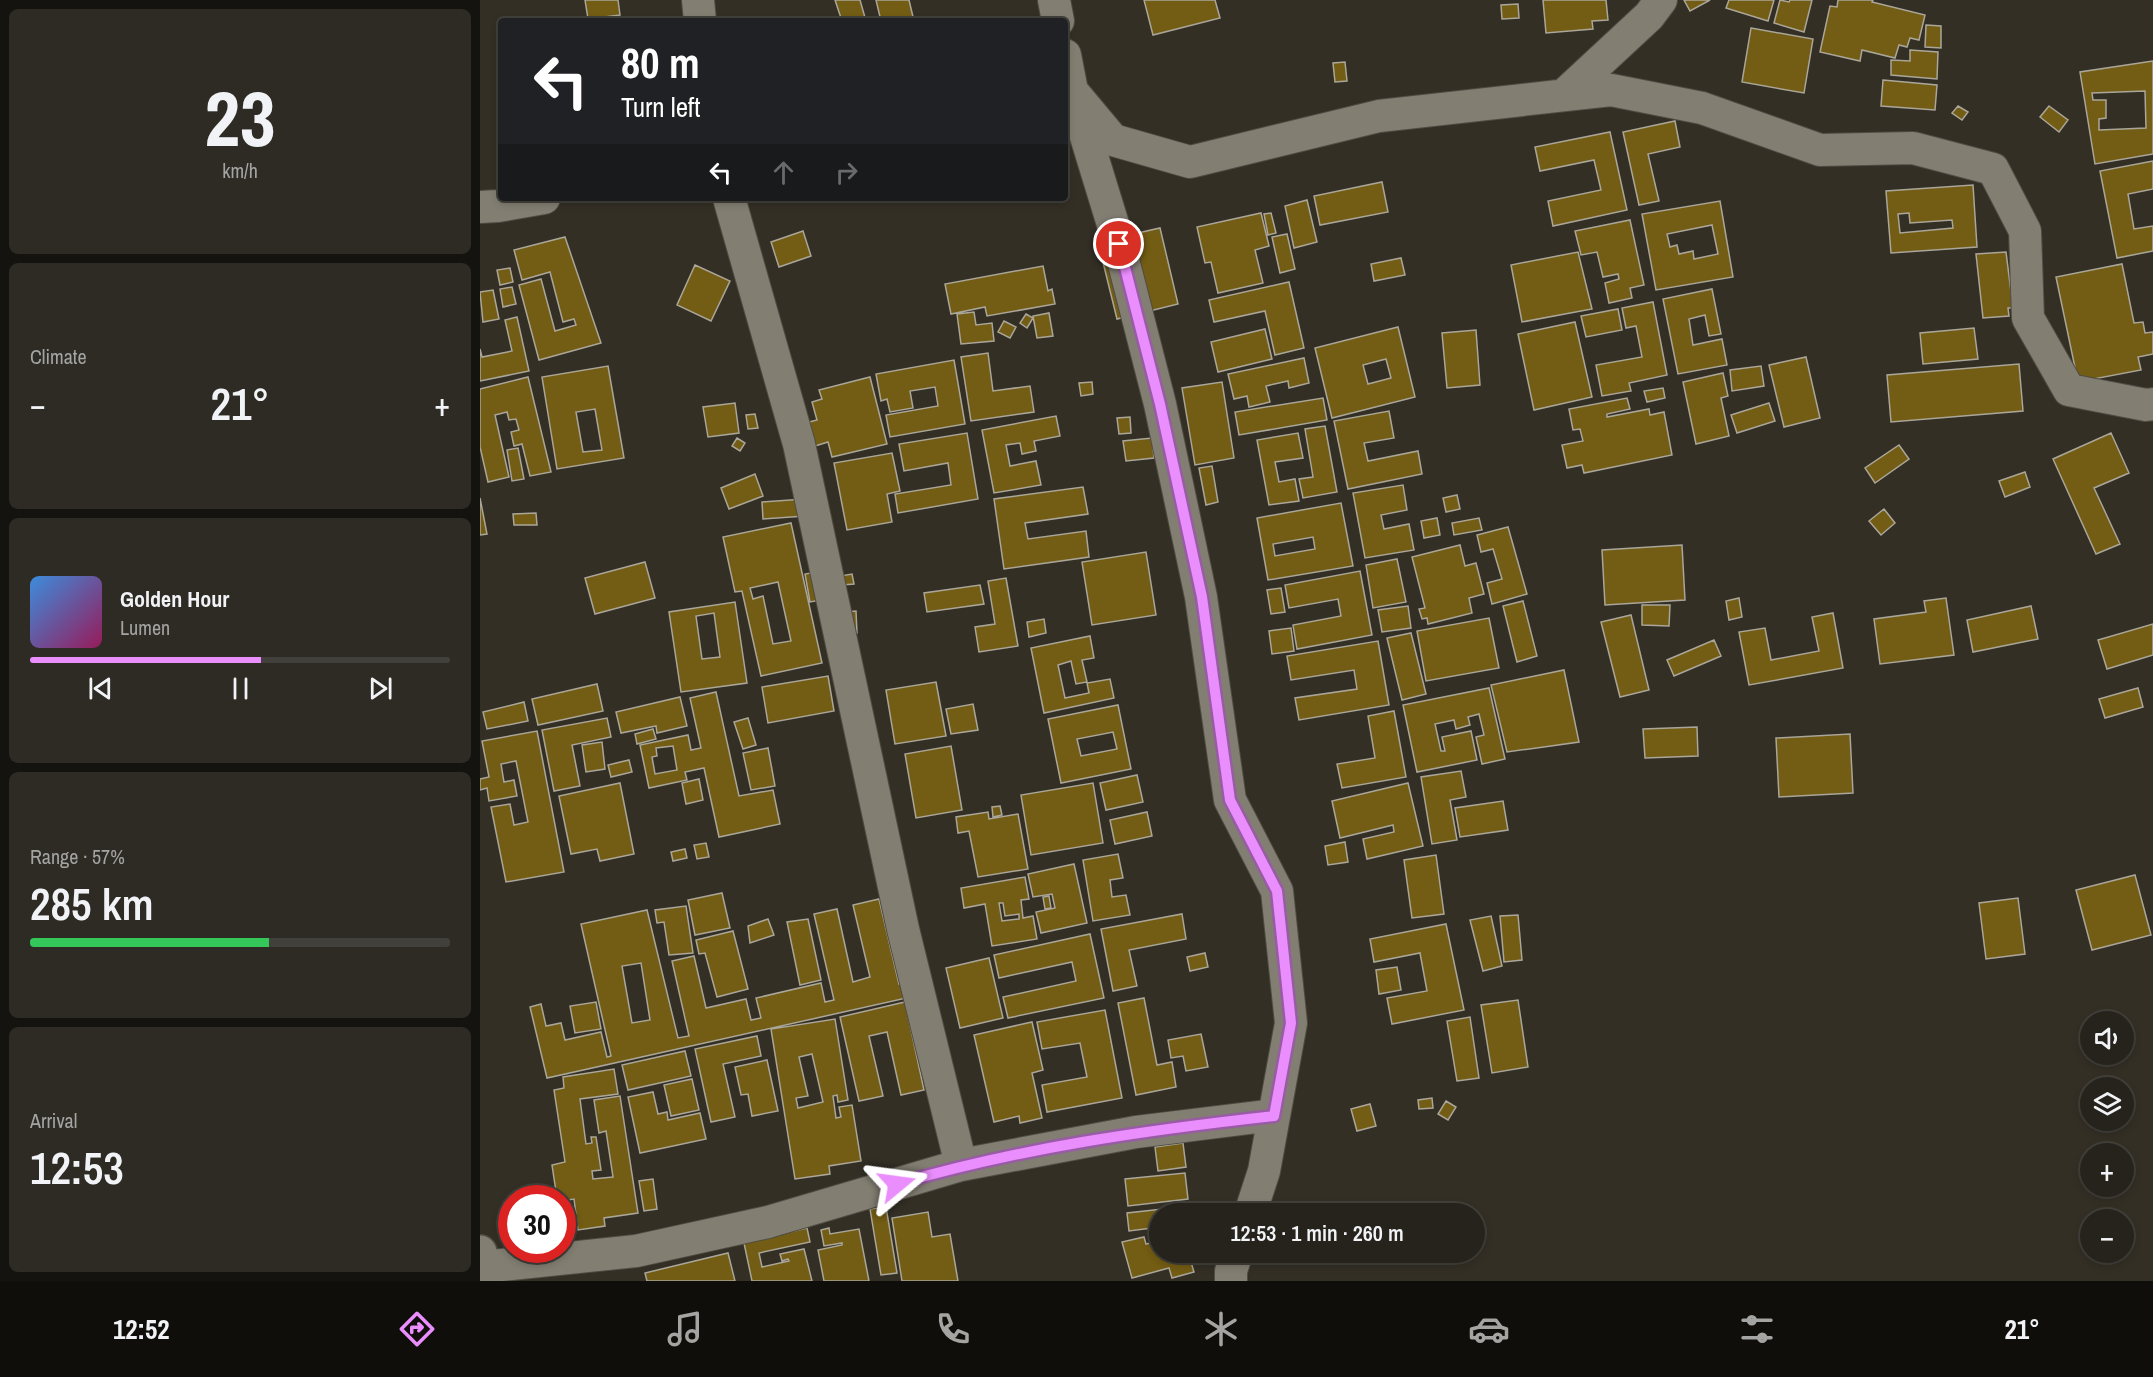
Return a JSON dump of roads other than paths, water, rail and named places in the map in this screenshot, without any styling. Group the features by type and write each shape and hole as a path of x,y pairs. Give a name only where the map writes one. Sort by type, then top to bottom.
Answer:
{"street":[{"path":"698,0 700,18"},
{"path":"1054,0 1057,18"},
{"path":"1564,94 1649,16 1661,0"},
{"path":"1069,92 1113,140 1190,162 1379,116 1611,90 1702,108 1820,150 1913,148 1993,169 2025,231 2028,318 2069,390 2146,405 2153,404"},
{"path":"1069,92 1119,244 1160,404 1202,597 1230,800 1277,891 1291,1023 1264,1171 1254,1203"},
{"path":"480,207 523,201"},
{"path":"730,201 799,444 901,918 961,1166"},
{"path":"483,1267 636,1251 768,1222 961,1166 1136,1132 1274,1116"},
{"path":"1231,1281 1233,1263"}]}
